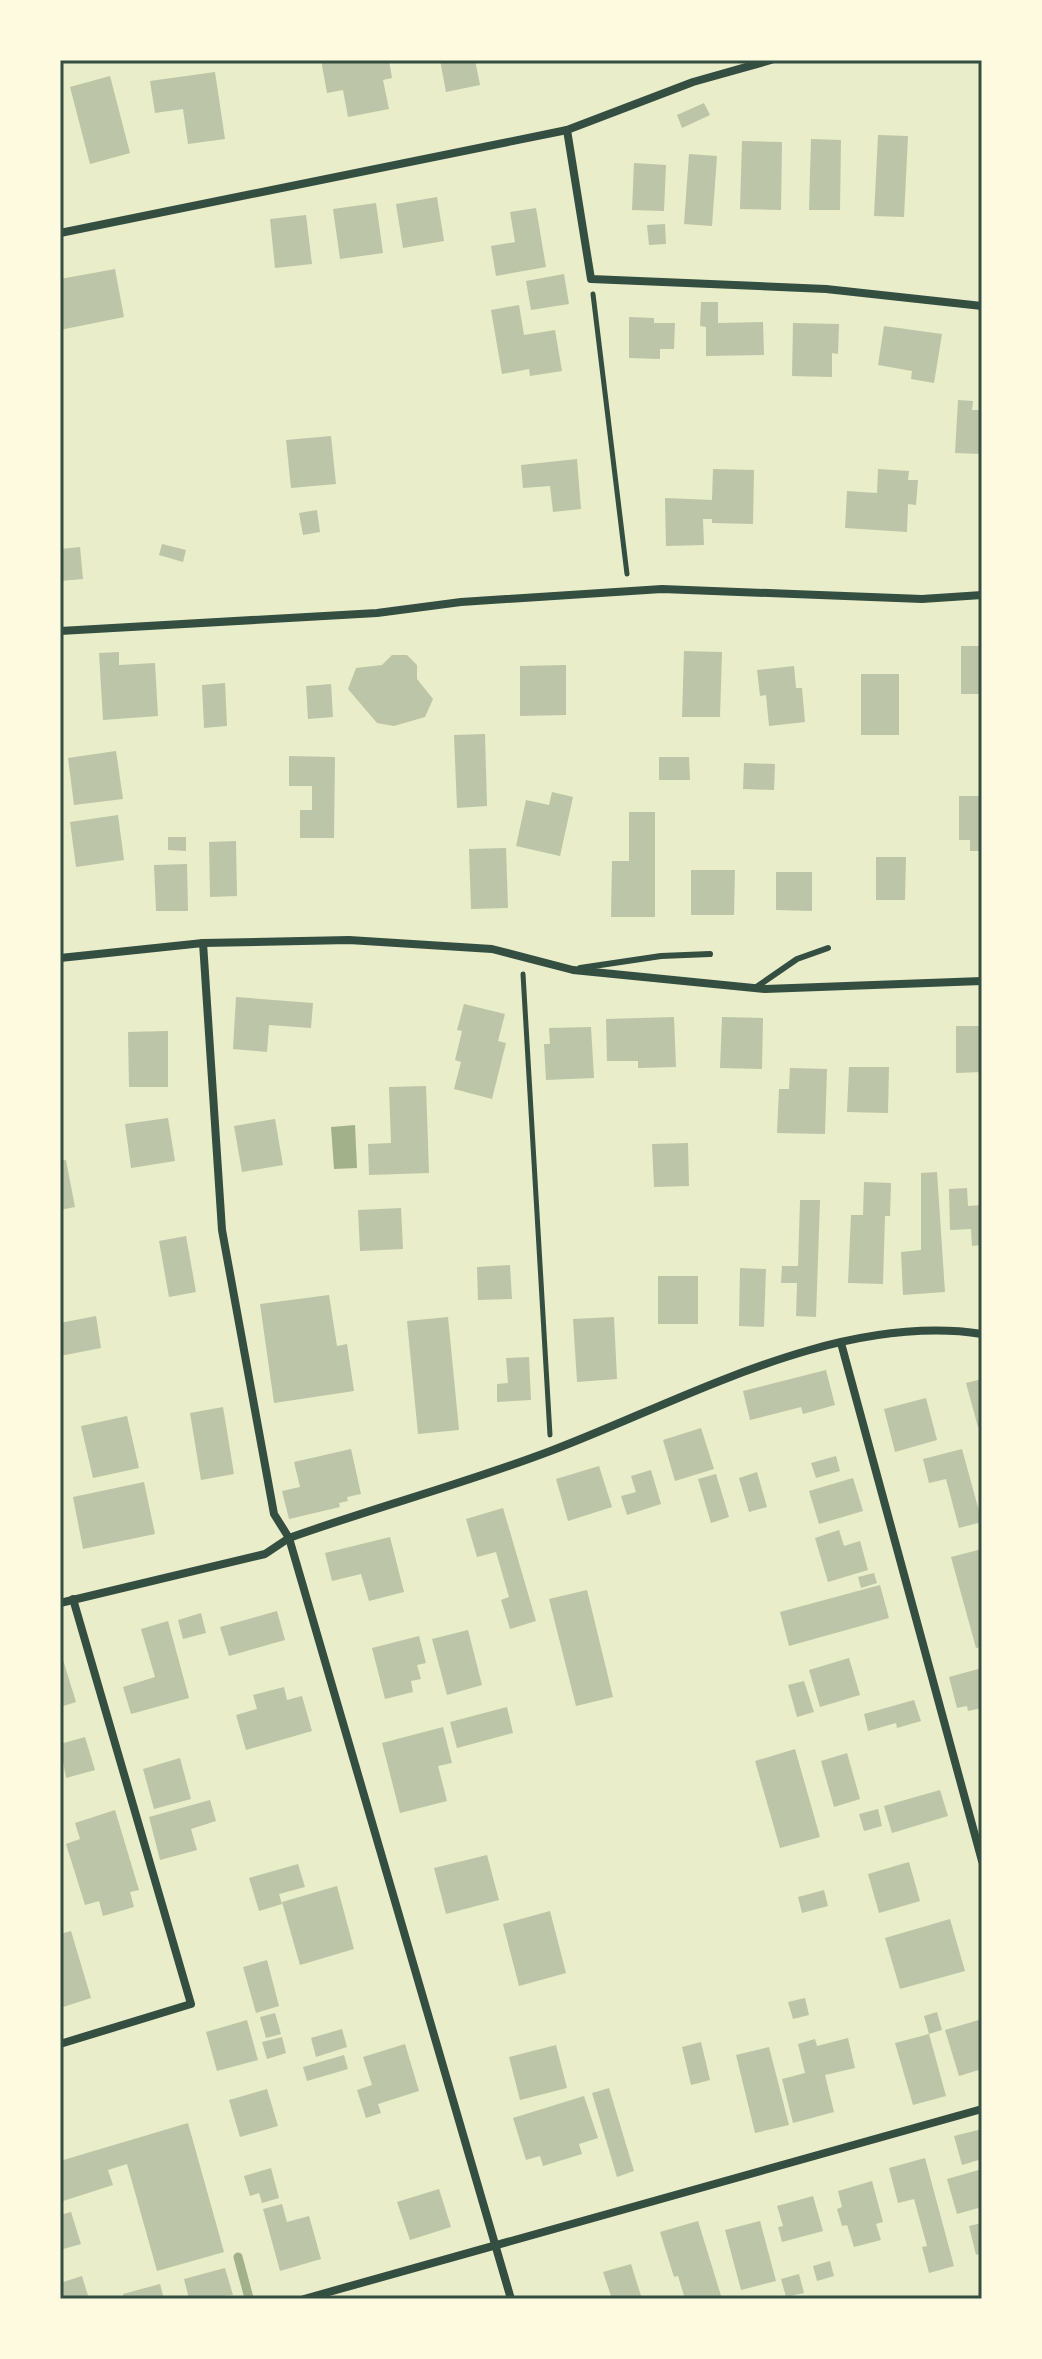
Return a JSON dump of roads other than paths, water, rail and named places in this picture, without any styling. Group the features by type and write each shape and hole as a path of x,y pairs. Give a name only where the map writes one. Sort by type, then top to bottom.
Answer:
{"street":[{"path":"60,233 567,130 693,82 771,60"},
{"path":"567,130 591,279 826,289 982,306"},
{"path":"60,631 377,613 461,602 629,591 922,599 982,595"},
{"path":"60,958 203,943 349,940 492,949 573,970 755,988 982,981"},
{"path":"203,943 222,1230 274,1514 289,1538 511,2299"},
{"path":"60,1603 265,1554 289,1538 551,1451 783,1358 841,1343 909,1332 982,1334"},
{"path":"841,1343 982,1861"},
{"path":"60,2044 191,2004 73,1599"},
{"path":"304,2299 982,2109"}],"lane":[{"path":"755,988 797,959 828,948"},
{"path":"573,970 661,956 710,954"}],"waterway":[{"path":"238,2257 249,2298"}]}
